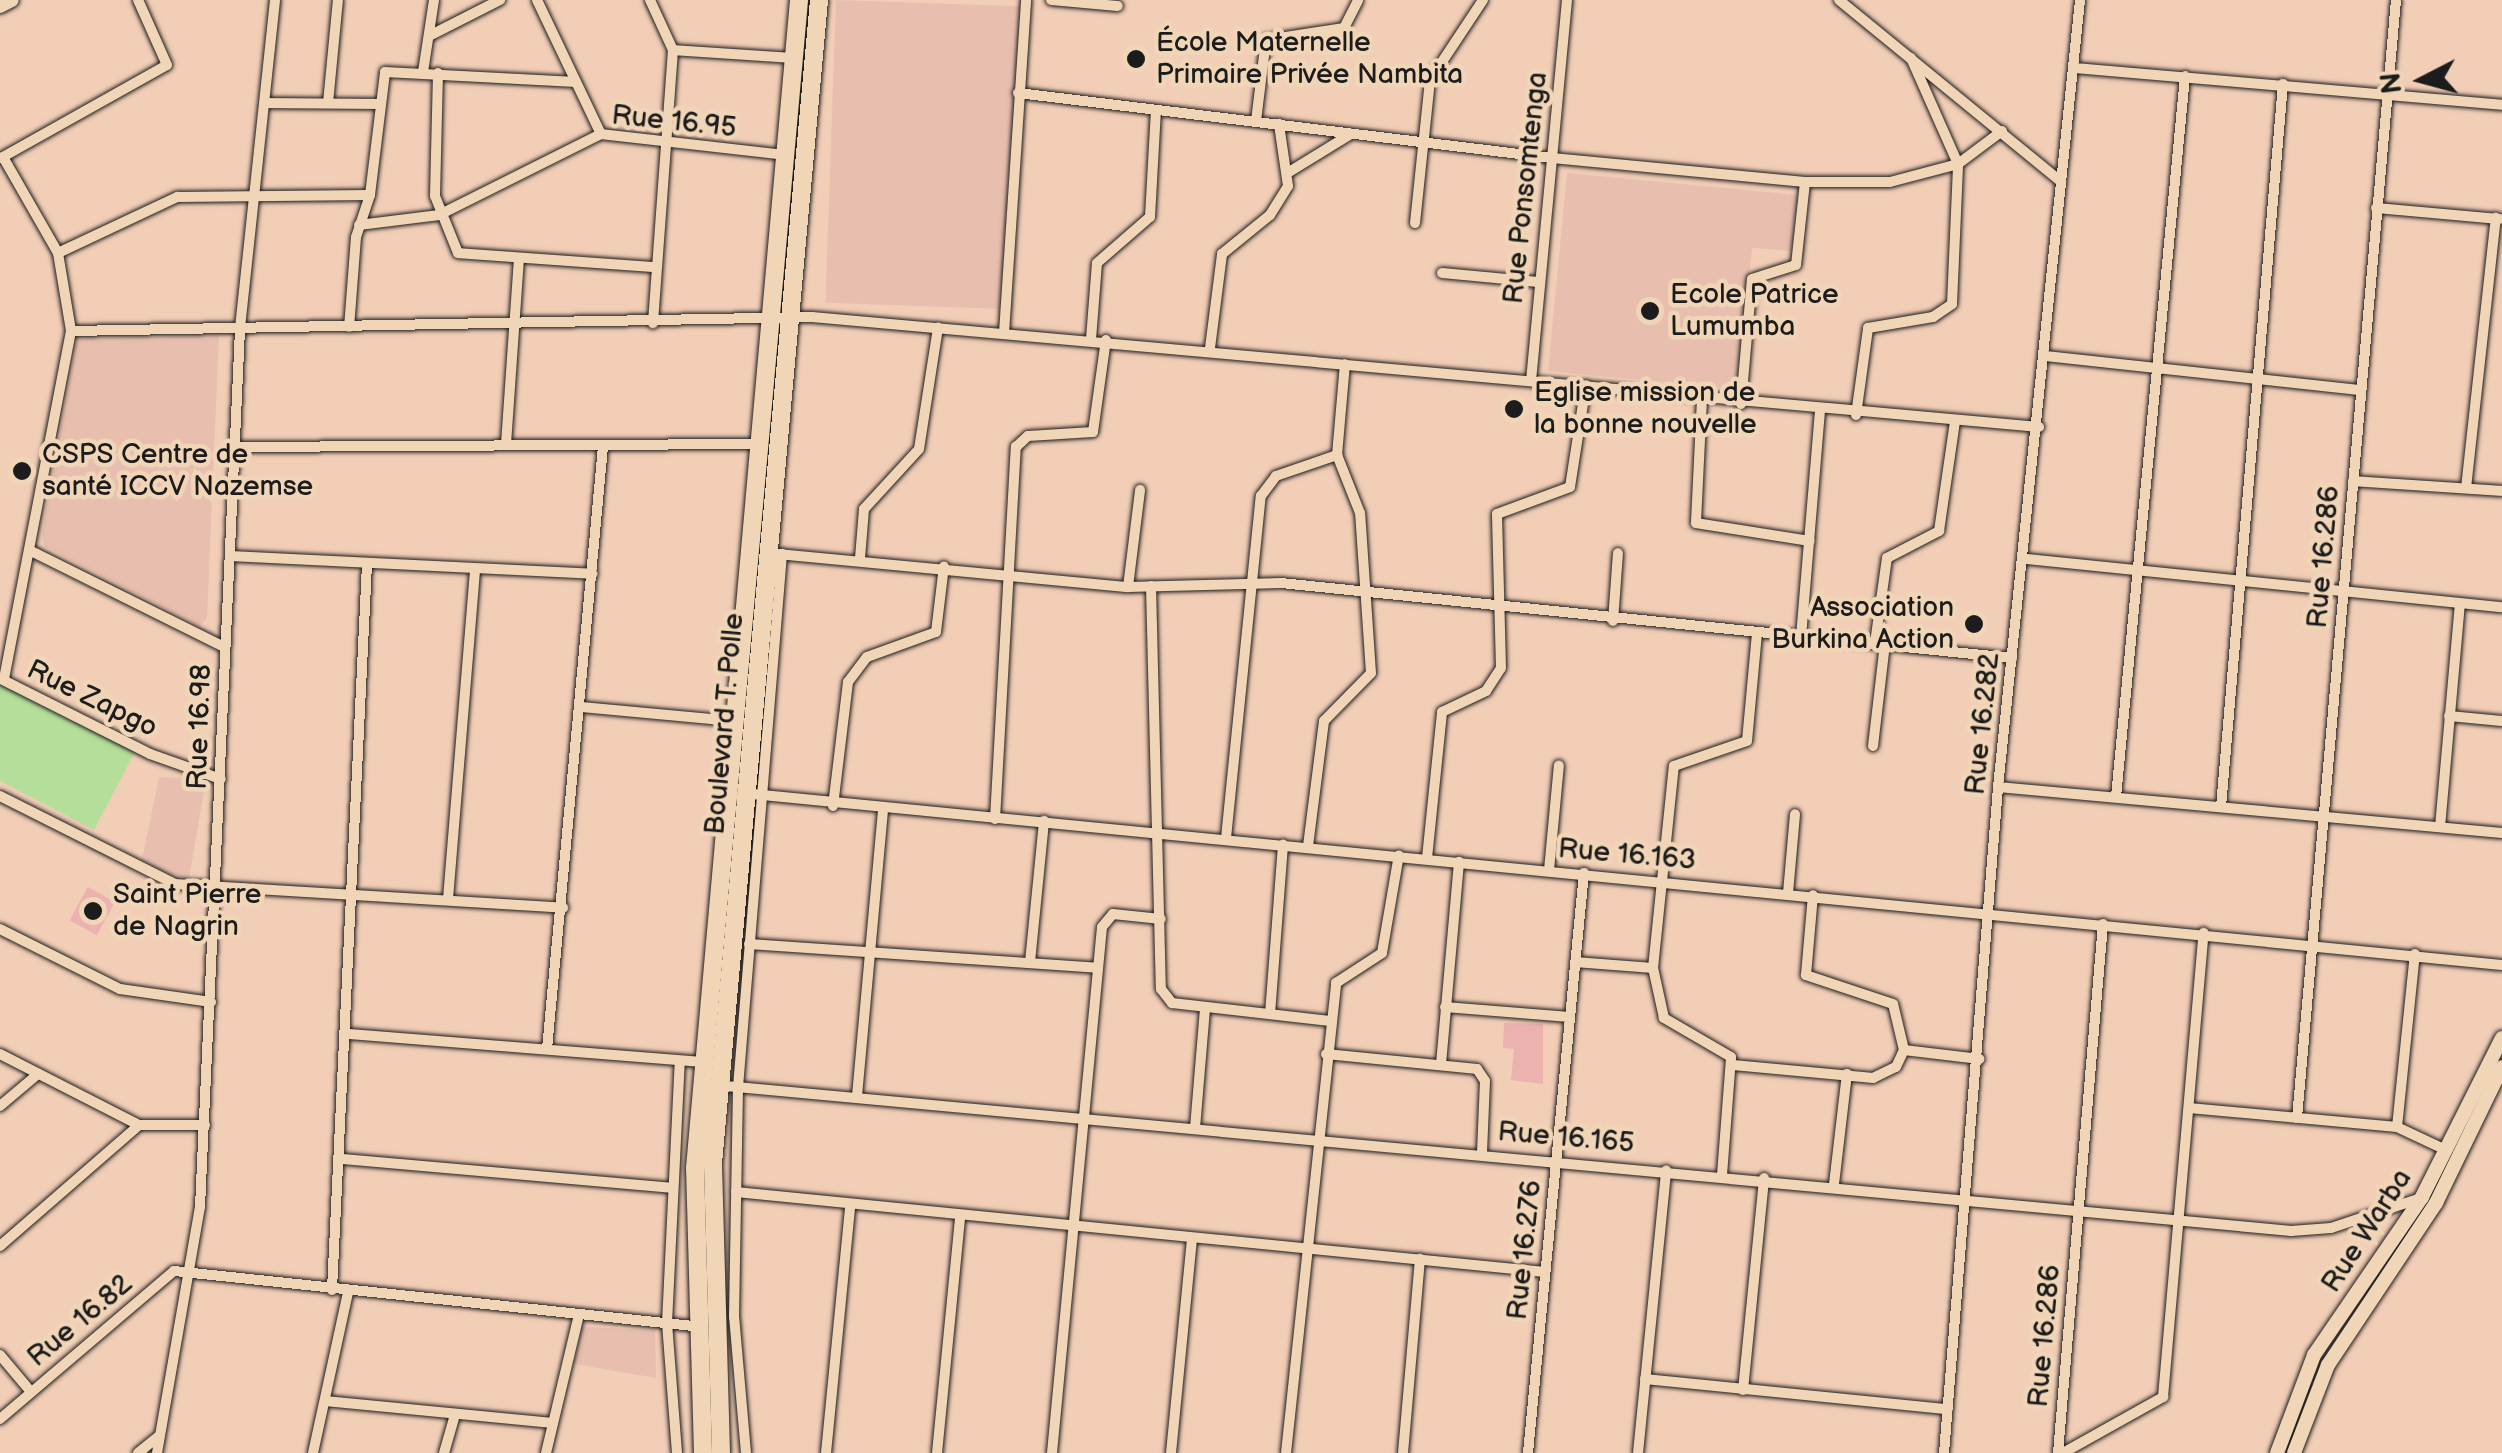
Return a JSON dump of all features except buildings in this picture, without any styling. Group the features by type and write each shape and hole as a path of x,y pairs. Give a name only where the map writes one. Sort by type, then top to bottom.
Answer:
{"highway":[{"name":"Boulevard T. Polle","path":"702,1453 694,1326 755,795 774,554 784,156 799,0"},
{"name":"Boulevard T. Polle","path":"721,1453 710,1244 720,1086 704,1062 760,444 780,319 819,0"}],"main road":[{"path":"0,6 12,0"},
{"name":"Rue Warba","path":"2277,1453 2314,1355 2422,1197 2502,1038"},
{"path":"2294,1453 2328,1365 2436,1204 2502,1067"}],"street":[{"path":"2,679 33,552 71,330 58,253 1,158 167,66 138,0"},
{"name":"Rue 16.98","path":"156,1453 194,1272 217,890 240,328 275,0"},
{"path":"328,103 338,0"},
{"path":"423,72 434,0"},
{"path":"429,36 500,0"},
{"path":"537,0 600,134"},
{"path":"650,0 673,50 654,323"},
{"path":"1004,333 1026,0"},
{"path":"1052,0 1118,6"},
{"path":"1256,121 1266,40 1344,28 1358,0"},
{"path":"1415,223 1420,144 1438,60 1484,0"},
{"name":"Rue Ponsomtenga","path":"1531,381 1567,0"},
{"path":"1839,0 2061,182"},
{"name":"Rue 16.282","path":"1944,1453 1998,787 2027,559 2080,0"},
{"name":"Rue 16.286","path":"2297,1118 2396,0"},
{"path":"673,50 792,58"},
{"path":"1856,415 1868,328 1933,317 1952,304 1958,164 1911,58"},
{"path":"2074,68 2502,106"},
{"path":"348,327 359,224 370,194 377,104 385,72 576,82"},
{"path":"438,73 439,216 465,258 656,266"},
{"path":"2116,797 2185,76"},
{"path":"2220,807 2283,84"},
{"path":"1018,93 1420,144 1805,182 1890,182 1958,164 2002,131"},
{"path":"265,103 377,104"},
{"path":"1090,338 1097,262 1150,217 1156,112"},
{"path":"1279,124 1289,172"},
{"name":"Rue 16.95","path":"439,216 507,176 600,134 665,147 784,156"},
{"path":"1210,348 1219,262 1270,215 1289,172 1350,134"},
{"path":"1741,404 1752,279 1758,271 1796,265 1805,182"},
{"path":"58,253 177,198 370,194"},
{"path":"2376,208 2499,218 2466,488"},
{"path":"359,224 439,216"},
{"path":"506,444 519,260"},
{"path":"1442,273 1539,282"},
{"path":"71,330 780,319 1210,348 1586,385 1820,413 2038,426"},
{"path":"860,558 864,509 919,449 938,327"},
{"path":"995,819 1017,442 1093,432 1106,340"},
{"path":"2046,356 2361,390"},
{"path":"1308,846 1324,721 1370,672 1370,595 1358,506 1337,454 1345,364"},
{"path":"1427,858 1438,722 1442,712 1496,682 1497,514 1570,487 1586,385"},
{"path":"1702,399 1696,524 1810,541"},
{"path":"1802,637 1820,413"},
{"path":"1873,746 1887,558 1939,531 1954,421"},
{"path":"235,447 760,444"},
{"path":"547,1049 603,447"},
{"path":"1226,838 1249,580 1266,484 1337,454"},
{"path":"2354,481 2502,491"},
{"path":"1128,587 1140,490"},
{"path":"33,552 224,647"},
{"path":"1613,621 1618,553"},
{"path":"774,554 860,558 1128,587 1249,580 1496,611 2012,658"},
{"path":"230,556 594,574"},
{"path":"2027,559 2240,584 2502,607"},
{"path":"332,1290 342,1159 367,564"},
{"path":"834,806 848,682 866,658 936,632 944,566"},
{"path":"448,899 475,570"},
{"path":"1151,586 1165,998 1205,1008 1330,1021"},
{"path":"2440,827 2460,604"},
{"path":"1757,634 1747,741 1674,766 1653,968 1664,1018 1733,1065 1888,1074 1904,1050"},
{"name":"Rue Zapgo","path":"2,679 150,754 221,779"},
{"path":"581,708 733,721"},
{"path":"2449,716 2502,721"},
{"path":"1549,870 1559,766"},
{"path":"1998,787 2502,833"},
{"name":"Rue 16.163","path":"727,791 883,812 1044,820 2502,965"},
{"path":"746,1453 734,1316 736,1192 720,1086 749,944 755,795"},
{"path":"0,796 159,879 217,890 354,894 563,908"},
{"path":"857,1096 883,812"},
{"path":"1788,893 1795,814"},
{"path":"1030,962 1044,820"},
{"path":"1270,1014 1283,844"},
{"path":"1286,1453 1315,1142 1338,978 1382,953 1400,855"},
{"path":"1440,1064 1458,862"},
{"name":"Rue 16.276","path":"1528,1453 1584,873"},
{"path":"1813,896 1806,976 1886,997 1904,1050"},
{"path":"1052,1453 1081,1116 1106,919 1161,919"},
{"name":"Rue 16.286","path":"2060,1453 2103,924"},
{"path":"0,929 120,989 210,1002"},
{"path":"2060,1453 2163,1397 2204,934"},
{"path":"749,944 1097,968"},
{"path":"2397,1127 2415,954"},
{"path":"1575,962 1653,968"},
{"path":"1445,1007 1570,1017"},
{"path":"1195,1128 1205,1008"},
{"path":"348,1034 704,1062"},
{"path":"1904,1050 1978,1058"},
{"path":"0,1054 139,1125 205,1125"},
{"path":"1326,1054 1440,1064 1482,1074 1482,1154"},
{"path":"677,1453 667,1324 680,1061"},
{"path":"1722,1174 1733,1065"},
{"path":"0,1106 38,1074"},
{"path":"1834,1184 1847,1074"},
{"name":"Rue 16.165","path":"720,1086 1081,1116 1315,1142 1834,1184 2078,1212 2312,1231 2422,1197"},
{"path":"2189,1108 2397,1127 2446,1150"},
{"path":"0,1246 139,1125"},
{"path":"342,1159 672,1188"},
{"path":"1638,1453 1666,1170"},
{"path":"1743,1390 1764,1178"},
{"path":"736,1192 850,1207 1545,1272"},
{"path":"826,1453 850,1207"},
{"path":"937,1453 960,1217"},
{"path":"1171,1453 1192,1239"},
{"path":"1403,1453 1420,1259"},
{"name":"Rue 16.82","path":"0,1420 174,1271 194,1272"},
{"path":"194,1272 348,1292 694,1326"},
{"path":"312,1453 348,1292"},
{"path":"546,1453 579,1315"},
{"path":"0,1355 31,1392"},
{"path":"1645,1379 1948,1409"},
{"path":"325,1401 553,1422"},
{"path":"444,1453 455,1415"},
{"path":"138,1453 161,1434"}],"shaded area":[{"path":"836,0 1023,7 1012,309 825,303"},
{"name":"Ecole Patrice Lumumba","path":"1567,173 1797,195 1792,251 1752,248 1739,389 1548,371"},
{"path":"219,335 207,619 199,626 44,546 42,534 77,339"},
{"path":"159,777 206,779 189,879 141,865"},
{"path":"582,1327 655,1330 656,1378 574,1364"}],"green space":[{"path":"0,678 136,750 94,830 0,781"}],"place":[{"name":"École Maternelle Primaire Privée Nambita","path":"1136,59"},
{"name":"Ecole Patrice Lumumba","path":"1650,311"},
{"name":"Eglise mission de la bonne nouvelle","path":"1514,409"},
{"name":"CSPS Centre de santé ICCV Nazemse","path":"22,471"},
{"name":"Association Burkina Action","path":"1974,624"},
{"name":"Saint Pierre de Nagrin","path":"93,911"}]}
